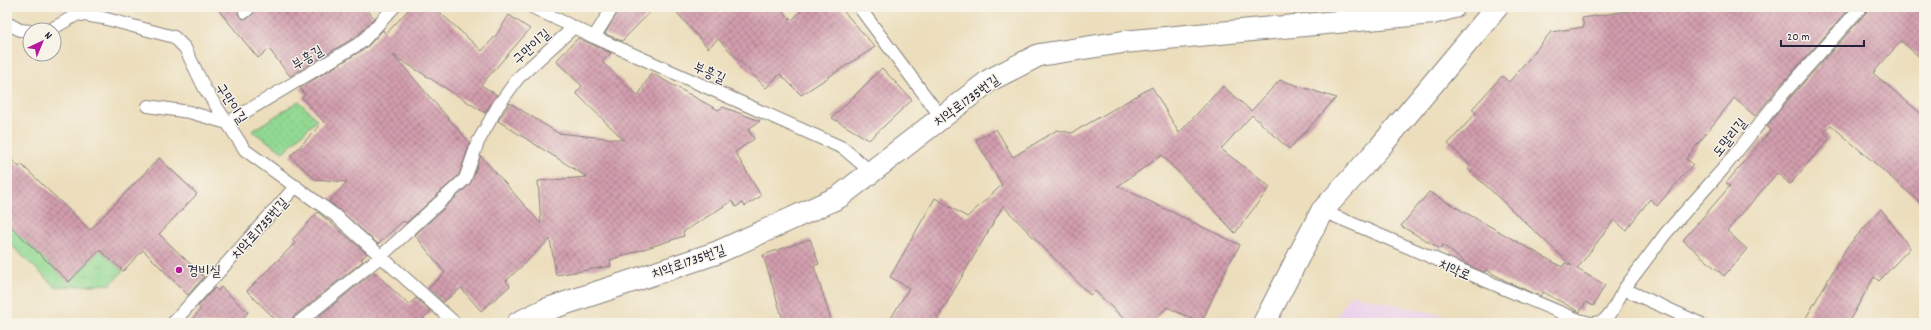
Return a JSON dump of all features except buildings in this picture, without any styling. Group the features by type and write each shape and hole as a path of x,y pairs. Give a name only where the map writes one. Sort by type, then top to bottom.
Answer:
{"street":[{"name":"치악로1735번길","path":"518,323 545,310 716,253 839,197 870,171 990,80 1039,55 1124,42 1433,13 1454,7"},
{"path":"1264,323 1322,211 1380,147 1497,7"}],"lane":[{"name":"부흥길","path":"227,123 362,42 394,7"},
{"name":"부흥길","path":"532,7 594,38 843,148 870,171"},
{"path":"594,38 613,7"},
{"path":"858,7 941,117"},
{"path":"1346,21 1384,7"},
{"name":"도말리길","path":"1624,289 1666,232 1723,169 1784,94 1861,7"},
{"name":"구만이길","path":"62,23 78,14 103,18 174,37 185,48 205,89 245,150 336,216 380,257"},
{"path":"7,24 22,30"},
{"name":"구만이길","path":"298,323 380,257 465,179 478,142 498,106 518,78 574,27"},
{"path":"148,106 189,112 227,123"},
{"name":"치악로1735번길","path":"173,323 296,186"},
{"name":"치악로","path":"1322,211 1470,275 1579,320 1590,323"},
{"path":"380,257 455,323"},
{"path":"1594,323 1602,322 1611,313 1624,289 1699,323"}],"shaded area":[{"path":"1350,294 1475,323 1333,323"}],"green space":[{"path":"299,101 317,120 283,152 252,131"},
{"path":"7,223 69,282 100,250 123,271 111,284 55,287 7,241"}],"place":[{"name":"경비실","path":"179,270"}]}
